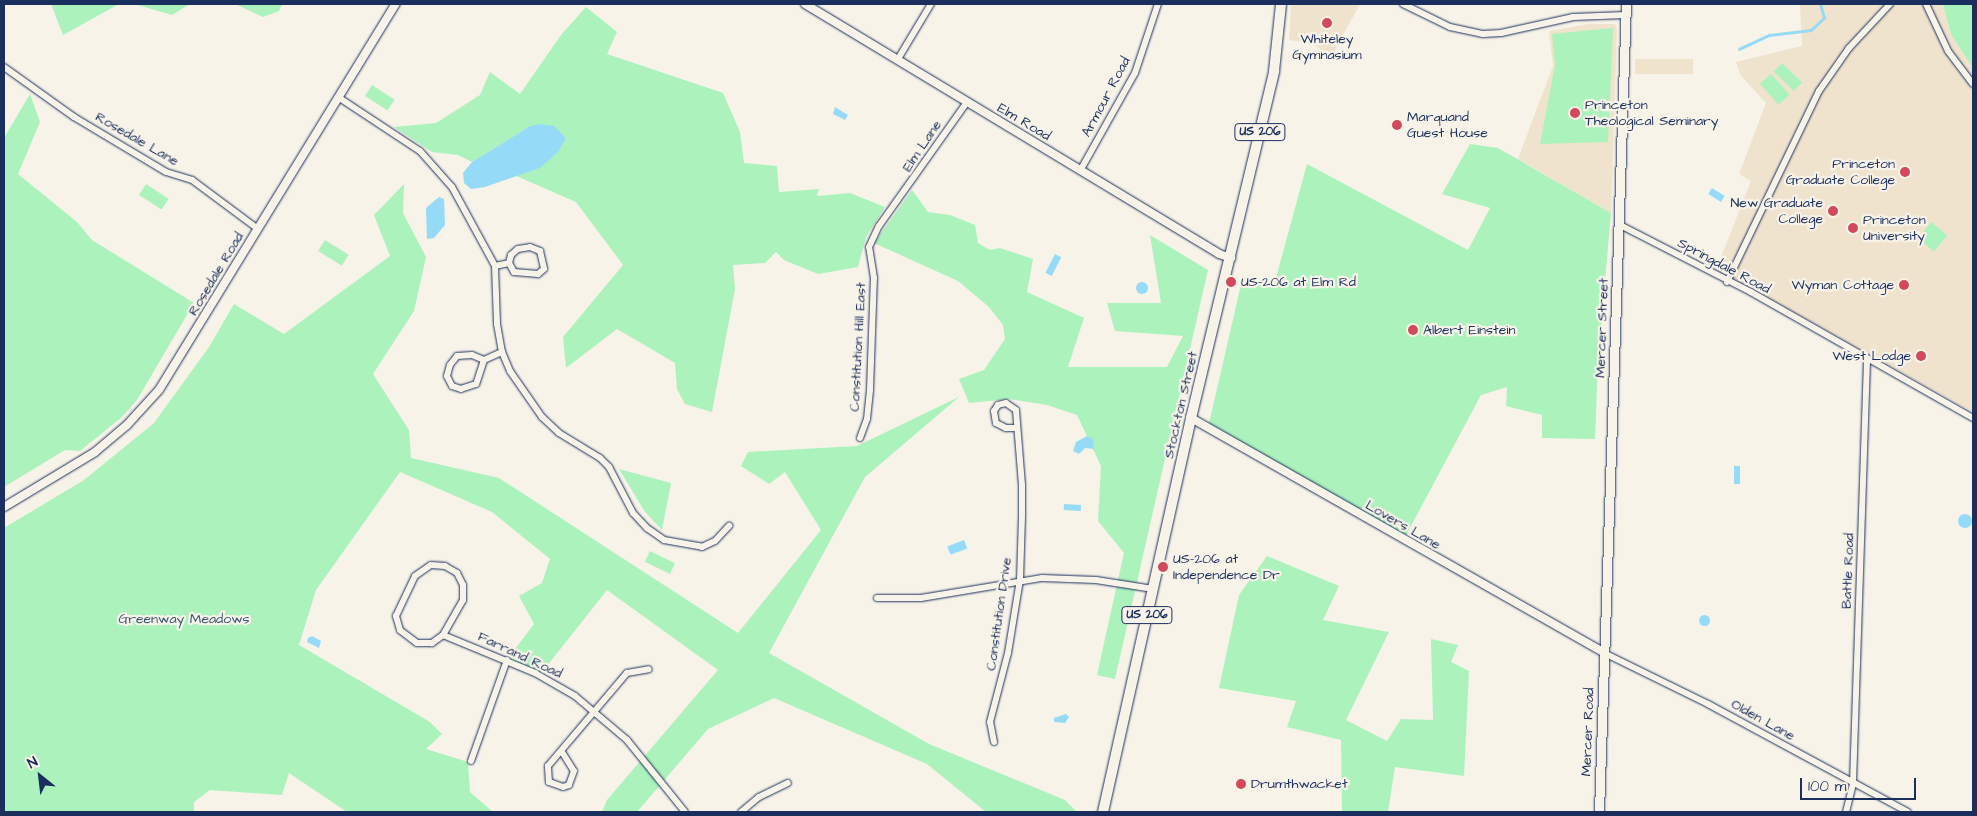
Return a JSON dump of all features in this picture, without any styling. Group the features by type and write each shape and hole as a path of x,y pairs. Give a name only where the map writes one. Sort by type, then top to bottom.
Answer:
{"highway":[{"name":"Stockton Street","path":"1103,812 1191,418 1231,258 1274,71 1281,4"}],"main road":[{"name":"Mercer Street","path":"1604,653 1626,4"},
{"name":"Mercer Road","path":"1599,812 1604,653"}],"street":[{"name":"Rosedale Road","path":"4,507 95,452 146,406 171,372 396,4"},
{"name":"Elm Road","path":"805,4 1080,171 1231,258"},
{"path":"898,59 931,4"},
{"name":"Armour Road","path":"1080,171 1135,73 1158,4"},
{"path":"1403,4 1450,27 1483,34 1501,33 1573,17 1626,16"},
{"path":"1726,282 1819,91 1849,48 1890,4"},
{"path":"1926,4 1948,51 1973,84"},
{"name":"Rosedale Lane","path":"4,67 74,117 166,172 192,180 258,229"},
{"path":"338,96 432,162 452,187 495,266 497,324 502,352 510,371 542,417 609,467 633,513 646,528 664,540 702,547 715,541 729,526"},
{"name":"Elm Lane","path":"896,204 967,102"},
{"name":"Constitution Hill East","path":"860,438 867,419 870,390 874,278 869,247 879,226 896,204"},
{"name":"Springdale Road","path":"1620,224 1726,282 1751,292 1867,360 1973,418"},
{"path":"530,247 540,250 544,269 538,274 514,272 509,263 510,255 518,249 530,247"},
{"path":"495,266 509,263"},
{"path":"484,360 476,384 461,389 452,386 447,376 450,365 457,356 472,355 484,360 502,352"},
{"name":"Battle Road","path":"1846,812 1853,783 1867,360"},
{"name":"Constitution Drive","path":"994,742 990,722 1008,654 1020,580 1022,485 1017,428 1012,406 1006,403 998,405 994,411 996,423 1006,428 1017,428"},
{"name":"Lovers Lane","path":"1191,418 1604,653"},
{"path":"431,565 451,568 464,585 463,600 443,635 432,643 417,644 404,636 397,623 398,608 415,576 431,565"},
{"path":"877,598 946,595 1020,580 1066,578 1153,589"},
{"name":"Farrand Road","path":"443,635 506,660 556,684 595,711 632,746 685,812"},
{"name":"Olden Lane","path":"1604,653 1708,704 1908,812"},
{"path":"471,762 506,660"},
{"path":"562,752 574,771 569,785 563,787 549,782 548,766 562,752 627,673 649,669"},
{"path":"741,812 759,797 788,783"}],"shaded area":[{"path":"1291,4 1360,4 1332,55 1310,43 1289,40"},
{"name":"Princeton University","path":"1800,4 1973,4 1973,412 1754,290 1714,275 1751,181 1739,174 1766,103 1741,76 1736,62 1802,46"},
{"name":"Princeton Theological Seminary","path":"1589,24 1615,24 1617,28 1611,213 1518,159 1553,66 1549,31"},
{"name":"Princeton Theological Seminary","path":"1635,59 1693,59 1693,74 1635,74"}],"green space":[{"path":"51,4 119,4 63,35"},
{"path":"134,4 190,4 172,15"},
{"path":"235,4 282,4 279,11 263,17"},
{"path":"1943,4 1973,4 1973,68 1951,34"},
{"path":"586,7 617,32 607,54 723,93 740,132 744,163 777,166 779,192 819,189 817,196 850,193 885,207 866,237 858,267 818,274 784,260 776,252 765,263 733,265 735,289 712,412 685,404 677,389 675,363 617,329 566,368 563,337 623,265 576,202 514,175 540,168 530,126 472,162 458,155 432,152 394,127 436,123 480,95 490,72 520,94 561,35"},
{"path":"1613,28 1608,142 1540,144 1555,65 1552,34"},
{"path":"1782,63 1802,82 1794,91 1774,72"},
{"path":"1771,74 1790,95 1779,105 1760,84"},
{"path":"372,85 395,100 388,111 365,96"},
{"path":"30,94 40,122 18,174 77,222 92,240 194,303 137,400 122,417 80,451 65,450 4,487 4,138"},
{"path":"1470,144 1498,148 1611,213 1598,360 1595,439 1542,438 1542,415 1506,406 1507,387 1481,395 1403,541 1208,428 1242,280 1274,285 1307,164 1468,250 1490,208 1442,194"},
{"path":"146,184 169,199 162,210 139,195"},
{"name":"Greenway Meadows","path":"404,184 403,213 426,257 414,311 373,374 409,430 411,458 499,478 738,633 821,530 785,472 769,484 741,466 748,452 857,446 959,397 865,477 769,653 929,744 1065,800 1077,812 986,812 927,764 774,698 708,729 637,812 602,812 607,800 718,670 607,590 539,676 506,661 534,624 519,596 542,583 550,559 492,512 400,472 316,590 299,645 430,722 442,734 426,749 468,762 470,792 493,812 347,812 289,773 282,795 210,790 194,802 194,812 4,812 4,528 84,480 154,423 209,347 234,304 284,334 390,256 374,215"},
{"path":"912,190 928,212 950,215 975,225 978,243 990,250 1000,248 1033,259 1027,292 1084,318 1068,367 1167,367 1183,336 1115,331 1107,303 1161,303 1150,235 1208,270 1115,679 1097,675 1124,553 1098,521 1101,466 1077,415 1047,405 1009,399 969,403 959,379 984,370 1005,339 1003,325 989,307 958,281 874,243"},
{"path":"1931,222 1947,235 1934,252 1918,238"},
{"path":"325,240 349,255 342,266 318,251"},
{"path":"619,469 671,483 662,530 645,512"},
{"path":"650,551 675,563 670,574 645,562"},
{"path":"1267,556 1339,586 1323,620 1389,632 1346,720 1387,741 1401,719 1433,720 1431,639 1458,645 1451,662 1469,671 1464,776 1395,767 1388,812 1342,812 1341,740 1287,727 1296,701 1219,688 1239,595"}],"water":[{"path":"835,107 848,115 845,120 833,114"},
{"path":"541,124 554,126 566,138 558,152 540,168 485,187 471,189 464,183 463,173 472,162 530,126"},
{"path":"1712,188 1725,196 1721,202 1708,194"},
{"path":"439,197 444,199 445,225 434,238 427,239 426,208"},
{"path":"1055,254 1061,257 1052,276 1045,273"},
{"path":"1140,282 1144,282 1148,288 1144,294 1140,294 1136,290 1136,286"},
{"path":"1087,436 1093,439 1094,449 1085,448 1079,454 1073,451 1076,442"},
{"path":"1734,466 1740,466 1740,484 1734,484"},
{"path":"1064,504 1081,505 1081,511 1064,510"},
{"path":"1965,514 1970,516 1972,521 1970,526 1965,528 1960,526 1958,521 1960,516"},
{"path":"964,540 967,548 950,555 947,546"},
{"path":"1704,614 1710,620 1704,626 1698,620"},
{"path":"312,636 321,641 319,648 307,642 308,638"},
{"path":"1066,714 1069,717 1065,723 1054,722 1054,718"}],"waterway":[{"path":"1739,49 1769,35 1811,30 1824,18 1820,4"}],"place":[{"name":"Whiteley Gymnasium","path":"1327,23"},
{"name":"Princeton Theological Seminary","path":"1575,113"},
{"name":"Marquand Guest House","path":"1397,125"},
{"name":"Princeton Graduate College","path":"1905,172"},
{"name":"New Graduate College","path":"1833,211"},
{"name":"Princeton University","path":"1853,228"},
{"name":"US-206 at Elm Rd","path":"1231,282"},
{"name":"Wyman Cottage","path":"1904,285"},
{"name":"Albert Einstein","path":"1413,330"},
{"name":"West Lodge","path":"1921,356"},
{"name":"US-206 at Independence Dr","path":"1163,567"},
{"name":"Drumthwacket","path":"1241,784"}]}
